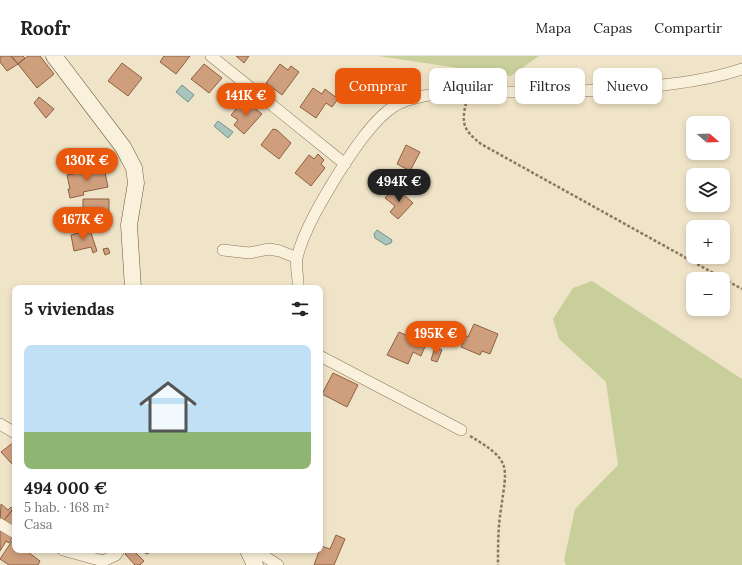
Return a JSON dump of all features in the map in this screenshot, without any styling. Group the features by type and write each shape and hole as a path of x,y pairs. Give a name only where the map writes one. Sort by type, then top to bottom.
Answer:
{"street":[{"path":"54,56 123,147 134,168 136,183 129,225 133,285"},
{"path":"211,56 345,164"},
{"path":"507,92 628,90 701,80 742,69"},
{"path":"298,285 297,258 315,214 345,164 375,124 394,106 415,98 429,96"},
{"path":"223,250 248,253 269,249 280,251 297,258"},
{"path":"323,358 461,430"},
{"path":"0,424 12,431"},
{"path":"0,524 12,531"},
{"path":"73,553 103,562 116,556 118,553"},
{"path":"249,553 255,565"},
{"path":"260,553 278,565"}],"path":[{"path":"465,104 463,114 464,126 472,137 481,144 742,289"},
{"path":"461,430 494,452 505,469 505,486 499,523 498,565"}],"green space":[{"path":"378,56 539,56 522,68 515,68 515,73 511,76 507,75 507,68 458,68"},
{"path":"592,281 742,379 742,565 566,565 564,560 575,509 618,465 606,382 559,339 553,319 573,288"}],"water":[{"path":"182,85 194,95 188,102 176,92"},
{"path":"218,121 233,132 228,138 214,126"},
{"path":"377,230 392,240 391,243 386,245 375,238 374,234"}],"building":[{"path":"0,56 11,56 18,64 7,71 0,62"},
{"path":"11,56 23,56 25,58 18,64"},
{"path":"28,56 40,56 54,74 37,88 18,64"},
{"path":"164,56 190,56 176,74 160,62"},
{"path":"236,56 249,56 244,63"},
{"path":"122,63 142,78 128,96 108,81"},
{"path":"204,64 222,78 209,93 191,79"},
{"path":"280,64 288,70 291,66 299,72 282,95 266,83"},
{"path":"313,88 322,94 325,89 335,97 335,103 332,107 326,103 316,118 300,107"},
{"path":"39,97 54,109 46,118 34,103"},
{"path":"244,100 262,114 244,134 234,125 238,120 231,115"},
{"path":"273,129 277,130 291,143 279,159 261,145"},
{"path":"406,145 420,152 410,171 397,164"},
{"path":"318,154 324,160 321,164 325,168 311,186 295,173 309,155 314,159"},
{"path":"104,168 108,187 83,192 84,195 70,198 67,175"},
{"path":"395,187 413,203 398,219 390,212 395,206 385,198"},
{"path":"83,199 109,199 109,219 91,217 91,219 83,219"},
{"path":"90,230 97,251 93,253 91,247 74,251 71,235"},
{"path":"108,248 110,253 105,255 103,249"},
{"path":"474,324 498,334 490,354 482,351 480,355 461,347 463,343 461,342 464,335 468,337"},
{"path":"399,332 426,344 421,356 413,352 408,364 387,355"},
{"path":"435,347 442,350 437,362 431,360"},
{"path":"333,373 358,385 347,407 323,395"},
{"path":"12,444 12,464 1,452"},
{"path":"1,504 8,510 11,507 12,510 2,523 0,522"},
{"path":"12,510 12,525 10,528 2,523"},
{"path":"0,526 12,534 12,538 9,543 6,541 0,551"},
{"path":"336,535 345,539 334,565 314,565 318,553 323,553 323,547 330,549"},
{"path":"12,541 12,553 29,553 40,561 38,565 9,565 0,559"},
{"path":"136,553 144,561 140,565 135,565 125,554"}]}
